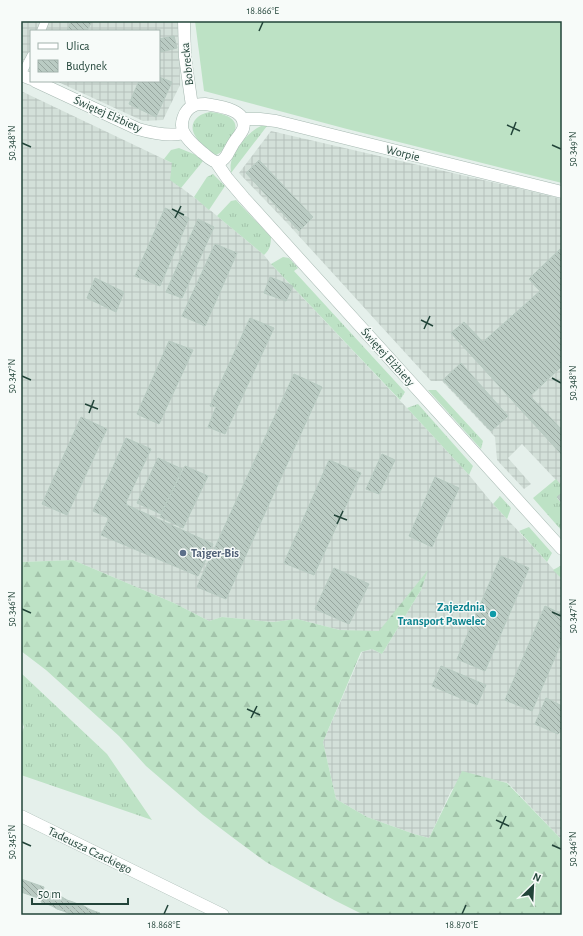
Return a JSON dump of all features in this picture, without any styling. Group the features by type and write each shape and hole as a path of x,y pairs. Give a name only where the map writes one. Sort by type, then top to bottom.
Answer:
{"street":[{"name":"Bobrecka","path":"184,21 185,57 192,106"},
{"name":"Świętej Elżbiety","path":"37,82 138,129 170,134 184,133"},
{"path":"205,104 220,106 235,111 243,119 243,129 238,138 223,160 219,162 208,158 192,144 184,133 182,127 183,118 192,106 205,104"},
{"name":"Worpie","path":"243,119 256,118 272,120 562,192"},
{"name":"Świętej Elżbiety","path":"216,162 244,198 562,549"},
{"name":"Tadeusza Czackiego","path":"21,816 223,915"}],"lane":[{"path":"21,75 30,58"}],"shaded area":[{"path":"21,21 179,21 180,85 163,120 143,121 58,82 160,82 160,30 30,30 30,64 21,59"},
{"path":"21,91 172,163 171,180 199,201 264,255 469,475 493,504 562,579 562,840 508,783 486,778 452,789 429,838 367,817 336,799 323,742 362,652 372,649 382,654 421,590 427,572 379,632 340,630 297,619 273,622 222,617 209,621 174,603 73,560 21,562"},
{"path":"271,131 562,199 562,486 522,444 508,458 531,484 524,489 497,460 495,437 442,381 431,381 288,224 239,173"}],"green space":[{"path":"195,21 562,21 562,183 347,129 204,91"},
{"path":"210,112 218,113 231,118 235,125 233,134 225,147 216,155 197,139 193,130 195,120 202,114"},
{"path":"267,126 231,173 232,158 238,147 247,136 256,128"},
{"path":"179,148 196,155 203,161 181,188 170,180 172,163 164,159 171,150"},
{"path":"213,174 225,186 209,210 194,197 207,177"},
{"path":"236,200 271,237 270,247 264,255 217,216 231,201"},
{"path":"283,257 289,258 298,268 294,271 405,392 400,400 271,264"},
{"path":"428,390 436,390 483,441 481,449"},
{"path":"418,404 473,466 469,475 407,408"},
{"path":"556,479 562,486 562,493 557,498 562,504 562,531 533,498"},
{"path":"500,496 511,508 507,519 493,504"},
{"path":"529,527 552,553 547,562 519,531"},
{"path":"73,560 174,603 209,621 222,617 273,622 297,619 340,630 379,631 428,570 421,590 382,654 372,649 361,652 323,742 336,799 367,817 429,838 462,771 507,783 562,840 562,915 364,915 266,862 203,815 146,766 119,736 46,670 21,651 21,562"},
{"path":"562,565 562,579 553,570"},
{"path":"21,673 107,754 152,820 21,775 21,735 24,727 21,719"}],"building":[{"path":"71,21 92,21 88,30 67,30"},
{"path":"174,36 177,48 161,52 160,39"},
{"path":"160,77 172,82 156,117 129,104 139,82 160,82"},
{"path":"259,160 313,217 299,231 246,173"},
{"path":"165,208 189,218 160,286 135,276"},
{"path":"198,219 214,227 182,298 166,292"},
{"path":"215,244 237,253 205,326 182,316"},
{"path":"560,249 562,251 562,366 530,396 562,430 562,455 451,333 464,322 483,342 540,291 529,279"},
{"path":"270,277 293,286 286,301 264,293"},
{"path":"95,278 124,292 116,312 87,298"},
{"path":"250,318 274,328 225,434 208,427 216,407 210,406"},
{"path":"169,341 193,350 159,424 137,414"},
{"path":"461,363 508,416 491,431 443,380"},
{"path":"294,374 322,387 226,599 197,587"},
{"path":"81,417 107,429 67,515 42,504"},
{"path":"126,438 151,449 126,502 127,505 213,544 198,576 101,535 109,518 93,511"},
{"path":"382,454 395,460 379,494 366,489"},
{"path":"158,458 182,469 161,514 137,503"},
{"path":"329,460 361,473 314,575 284,563"},
{"path":"185,466 208,476 183,528 160,517"},
{"path":"435,477 459,488 432,547 409,536"},
{"path":"562,493 562,503 557,497"},
{"name":"Zajezdnia Transport Pawelec","path":"501,556 529,568 485,671 457,659"},
{"path":"334,568 369,584 349,624 315,609"},
{"path":"545,606 562,614 562,641 532,711 505,700"},
{"path":"441,666 486,685 477,705 432,686"},
{"path":"546,698 562,706 562,730 558,734 535,724"},
{"path":"21,879 44,887 41,899 21,892"},
{"path":"46,891 51,893 47,904 41,902"},
{"path":"51,893 57,895 52,906 47,904"},
{"path":"57,895 62,897 57,909 52,906"},
{"path":"62,897 67,900 63,911 57,909"},
{"path":"67,900 73,902 68,913 63,911"},
{"path":"73,902 78,904 74,915 68,913"},
{"path":"78,904 84,906 80,915 74,915"},
{"path":"84,906 89,909 86,915 80,915"},
{"path":"89,909 94,911 93,915 86,915"},
{"path":"94,911 100,913 99,915 93,915"}],"place":[{"name":"Tajger-Bis","path":"183,553"},
{"name":"Zajezdnia Transport Pawelec","path":"493,614"}]}
